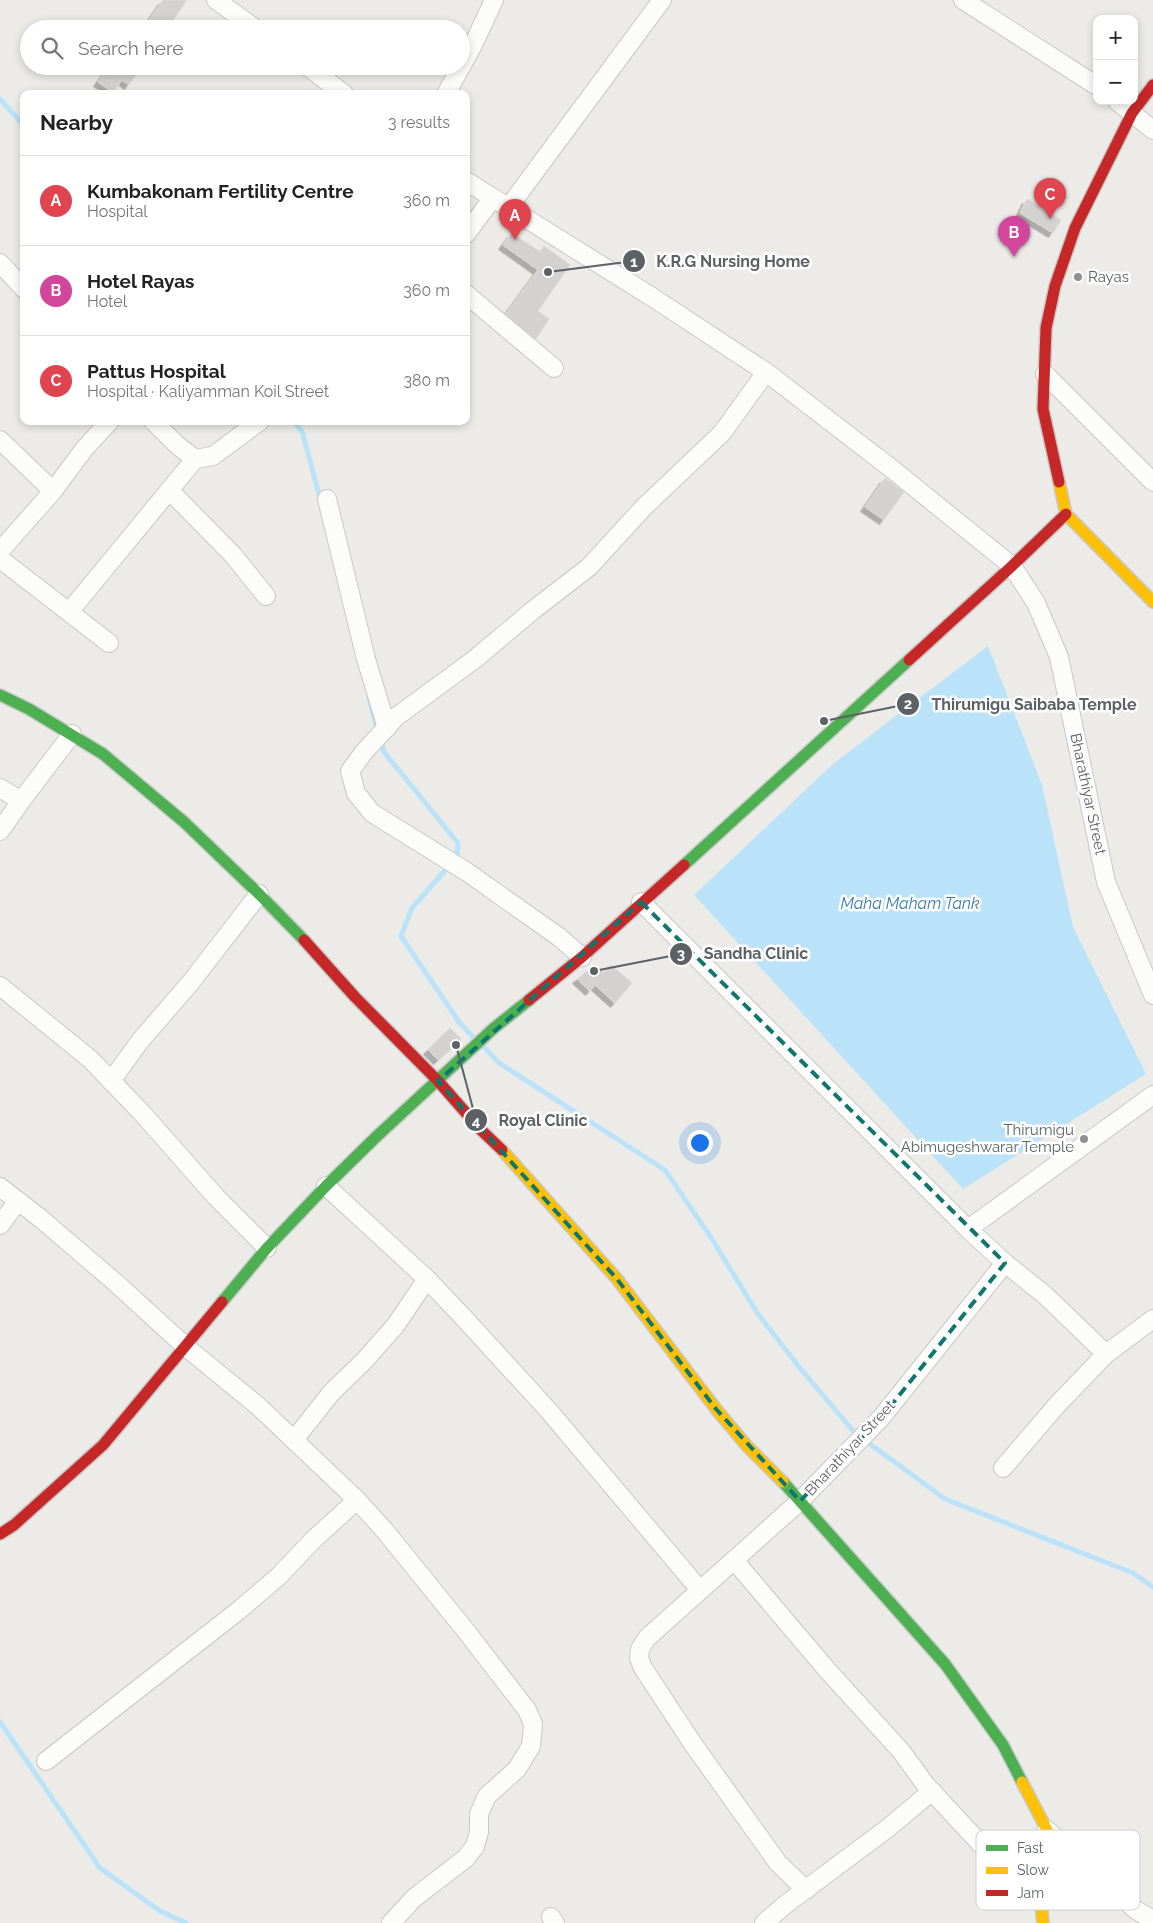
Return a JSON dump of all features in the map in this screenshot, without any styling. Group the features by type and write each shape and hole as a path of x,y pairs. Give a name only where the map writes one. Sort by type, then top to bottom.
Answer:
{"street":[{"path":"216,0 244,20"},
{"path":"470,50 494,0"},
{"path":"508,208 662,0"},
{"path":"962,0 1093,83"},
{"path":"320,75 339,90"},
{"path":"448,90 456,75"},
{"path":"1153,86 1132,113 1075,228 1058,278 1046,328 1043,409 1066,514 1153,602"},
{"path":"1121,105 1153,130"},
{"name":"Bharathiyar Street","path":"470,185 652,297 766,372 892,469 1012,566 1036,603 1059,657 1106,882 1153,995"},
{"path":"470,229 492,199"},
{"path":"0,263 20,285"},
{"path":"470,297 554,368"},
{"path":"582,957 559,937 467,872 372,812 356,792 350,772 364,752 391,723 475,659 532,611 589,567 644,507 722,433 766,372"},
{"path":"1045,374 1153,482"},
{"path":"0,551 53,491 85,448 106,425"},
{"path":"157,425 177,445 195,459"},
{"path":"69,612 195,459 213,456 255,425"},
{"path":"0,440 53,491"},
{"path":"170,491 233,555 266,596"},
{"path":"327,499 366,659 391,723"},
{"path":"0,1534 14,1524 103,1445 267,1248 326,1186 494,1028 582,957 640,902 1012,566 1066,514"},
{"path":"0,559 109,643"},
{"path":"0,695 29,709 103,754 184,822 259,894 326,963 375,1018 438,1081 481,1130 515,1163 617,1279 716,1409 746,1445 800,1501 647,1638 640,1649 639,1658 643,1668 693,1744 772,1855 806,1890"},
{"path":"0,831 72,734"},
{"path":"0,788 21,801"},
{"path":"111,1081 140,1041 191,982 259,894"},
{"path":"640,902 968,1230 1046,1296 1106,1354"},
{"path":"0,986 90,1059 216,1197 267,1248"},
{"path":"968,1230 1153,1096"},
{"path":"326,1186 427,1279 464,1316 549,1412 700,1590"},
{"path":"0,1187 116,1283 186,1347 258,1406 357,1500 385,1530 527,1710 533,1724 530,1746 517,1770 487,1796 479,1814 479,1832 475,1846 466,1858 414,1898 391,1923"},
{"path":"0,1225 18,1201"},
{"name":"Bharathiyar Street","path":"1005,1263 881,1418 800,1501 945,1664 1003,1746 1047,1830"},
{"path":"294,1440 331,1393 364,1361 395,1326 427,1279"},
{"path":"1003,1468 1106,1354 1153,1319"},
{"path":"46,1761 238,1611 279,1576 313,1540 357,1500"},
{"path":"734,1560 828,1672 901,1751 932,1791 976,1838"},
{"path":"764,1923 786,1904 888,1828 932,1791"},
{"name":"Bharathiyar Street","path":"1041,1910 1042,1923"},
{"path":"1136,1910 1153,1920"}],"highlighted area":[{"path":"641,902 1005,1263 881,1418 800,1501 716,1409 617,1279 438,1081"}],"water":[{"name":"Maha Maham Tank","path":"988,646 1042,785 1073,927 1146,1074 963,1189 694,895 834,763"}],"building":[{"path":"163,0 187,0 173,20 149,20"},
{"path":"103,75 136,75 129,85 122,80 114,90 110,90 98,82"},
{"path":"1027,199 1061,220 1053,233 1020,213"},
{"path":"512,233 540,252 544,246 570,265 538,311 549,319 536,339 506,314 538,270 503,245"},
{"path":"885,478 904,492 884,520 865,507"},
{"path":"595,965 604,973 611,965 632,983 615,1003 595,985 590,991 577,979"},
{"path":"450,1028 461,1039 438,1060 428,1050"}],"waterway":[{"path":"0,99 20,122"},
{"path":"297,425 302,431 321,502"},
{"path":"369,697 378,733"},
{"path":"381,741 384,752 458,843 457,857 455,859"},
{"path":"449,866 412,908 401,936 459,1022 474,1038"},
{"path":"484,1047 499,1063 665,1170 710,1236 758,1314 799,1367 855,1433 945,1499 1133,1573 1153,1587"},
{"path":"0,1722 100,1868 160,1911 186,1923"}],"traffic: fast":[{"path":"684,865 909,660"},
{"path":"0,695 29,709 103,754 184,822 304,940"},
{"path":"222,1302 267,1248 326,1186 494,1028 529,1000"},
{"path":"783,1482 945,1664 1003,1745 1022,1782"}],"traffic: slow":[{"path":"1059,482 1066,514 1153,602"},
{"path":"502,1150 617,1279 716,1409 746,1445 783,1482"},
{"path":"1022,1782 1047,1830"},
{"path":"1042,1910 1043,1923"}],"traffic: jam":[{"path":"1059,482 1043,409 1046,328 1055,286 1075,228 1132,113 1153,85"},
{"path":"909,660 1066,514"},
{"path":"529,1000 582,957 684,865"},
{"path":"304,940 355,997 438,1081 481,1130 502,1150"},
{"path":"0,1534 14,1525 103,1445 222,1302"}],"place":[{"name":"Pattus Hospital","path":"1050,219"},
{"name":"Kumbakonam Fertility Centre","path":"515,240"},
{"name":"Hotel Rayas","path":"1014,257"},
{"name":"K.R.G Nursing Home","path":"548,272"},
{"name":"Rayas","path":"1078,277"},
{"name":"Thirumigu Saibaba Temple","path":"824,721"},
{"name":"Sandha Clinic","path":"594,971"},
{"name":"Royal Clinic","path":"456,1045"},
{"name":"Thirumigu Abimugeshwarar Temple","path":"1084,1139"}]}
